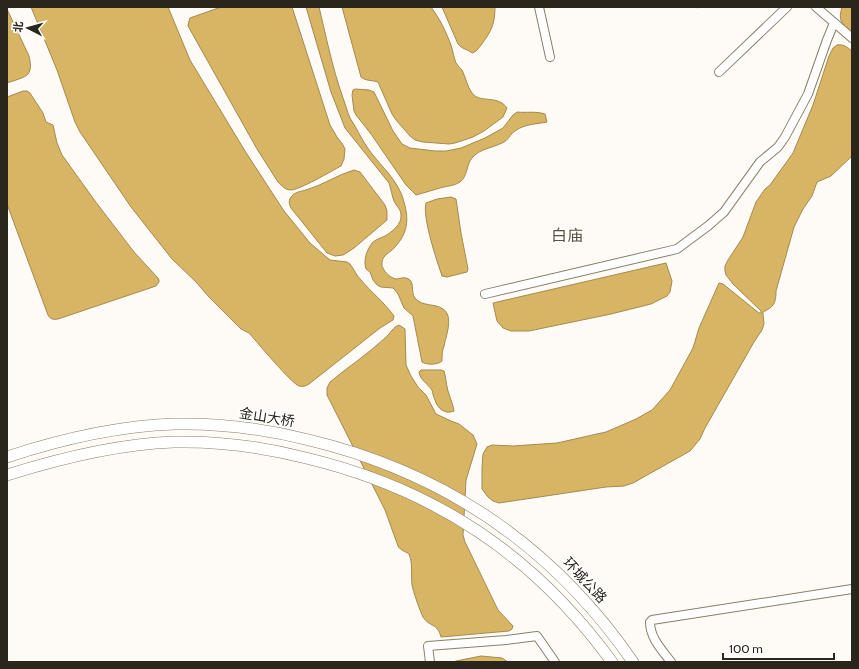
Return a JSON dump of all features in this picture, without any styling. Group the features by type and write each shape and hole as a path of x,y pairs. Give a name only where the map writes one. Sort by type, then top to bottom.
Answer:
{"highway":[{"name":"金山大桥","path":"7,457 44,445 127,428 190,424 250,429 288,435 325,444 389,464 443,489 505,529"},
{"path":"7,475 78,456 129,446 159,443 222,443 247,446 320,461 398,487 429,502 470,526 495,543 526,567 548,588 591,635 612,662"},
{"name":"环城公路","path":"505,529 545,561 578,594 605,624 633,662"}],"street":[{"path":"539,7 550,57"},
{"path":"719,72 787,7"},
{"path":"816,7 852,38"},
{"path":"485,294 677,249 708,226 724,212 760,162 778,147 785,137 808,94 834,23"},
{"path":"671,662 653,638 650,628 650,622 652,620 852,589"},
{"path":"430,662 428,646 537,636 555,662"}],"shaded area":[{"path":"31,7 168,7 190,60 245,151 284,211 310,243 330,260 347,262 350,264 359,278 394,316 393,320 380,328 306,386 299,386 295,383 249,333 241,329 172,259 131,207 80,132 75,122 57,70"},
{"path":"221,7 292,7 330,125 345,149 344,159 341,166 316,180 295,189 291,190 284,188 278,182 257,149 188,26 190,18"},
{"path":"306,7 319,7 335,73 350,118 367,147 398,187 404,202 407,214 405,231 399,242 384,257 382,267 392,278 409,279 412,284 414,296 418,301 440,307 448,316 449,321 442,352 442,361 438,363 429,364 422,362 413,316 404,308 398,294 393,288 381,287 377,285 370,272 366,269 365,258 367,251 373,242 385,236 396,227 400,222 401,213 394,201 389,183 345,128 331,92"},
{"path":"342,7 431,7 445,30 456,63 462,70 472,93 479,98 498,101 503,104 507,108 503,117 473,137 455,143 449,144 415,140 392,114 378,82 361,77"},
{"path":"442,7 495,7 492,28 476,51 472,53 458,44"},
{"path":"842,7 852,7 852,32 841,21 840,16"},
{"path":"7,9 29,56 30,70 21,78 7,83"},
{"path":"837,45 845,46 852,51 852,156 831,176 817,182 812,196 803,209 794,227 776,291 775,302 770,308 763,312 764,324 762,330 700,439 690,451 633,483 624,486 606,487 499,503 493,501 482,489 483,454 487,447 492,445 513,446 557,443 606,432 636,419 652,410 670,390 693,348 699,328 719,283 723,284 759,313 761,313 761,311 733,284 726,275 725,266 743,237 756,202 793,153 813,105 829,56 833,48"},
{"path":"353,90 374,92 393,131 402,144 410,148 446,151 461,148 485,138 503,128 517,112 545,114 547,122 522,127 513,132 504,142 475,155 470,161 463,180 460,182 416,195 406,185 356,115 352,95"},
{"path":"23,91 30,93 43,113 46,122 53,125 57,143 62,155 95,201 134,252 158,278 159,282 156,286 58,319 52,319 49,316 7,204 7,97"},
{"path":"354,170 360,172 385,205 387,220 354,248 343,255 335,256 327,253 291,208 289,200 297,193"},
{"path":"451,197 456,199 468,269 467,272 447,277 442,276 428,228 425,210 426,203 437,199"},
{"path":"666,263 672,281 670,292 667,296 651,304 529,331 511,331 503,328 497,321 493,303"},
{"path":"399,325 405,329 406,365 418,387 426,395 436,414 459,424 473,435 477,444 466,480 463,535 498,610 513,626 509,631 441,637 437,629 428,623 423,617 413,588 409,554 398,546 385,510 327,395 327,388 330,382 372,350 395,327"},
{"path":"421,370 444,371 447,388 454,411 448,412 442,410 438,406 432,390 422,380 419,372"},
{"path":"481,656 502,658 508,662 453,662 456,661"}],"district":[{"name":"白庙","path":"567,235"}]}
